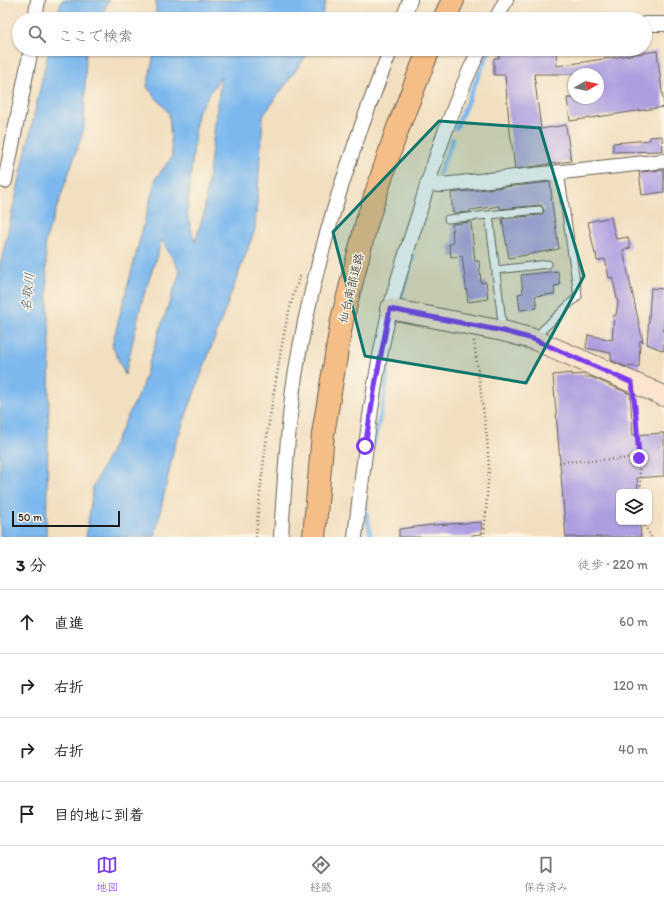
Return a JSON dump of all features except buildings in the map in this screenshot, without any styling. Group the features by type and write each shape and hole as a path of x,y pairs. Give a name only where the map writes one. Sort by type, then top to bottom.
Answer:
{"highway":[{"path":"447,12 453,0"},
{"name":"仙台南部道路","path":"314,537 323,434 342,320 368,221 396,133 426,56"}],"street":[{"path":"37,12 38,0"},
{"path":"405,12 410,0"},
{"path":"500,12 506,0"},
{"path":"652,24 664,24"},
{"path":"5,181 30,56"},
{"path":"281,537 287,443 294,388 313,287 332,216 366,111 388,56"},
{"path":"355,537 365,446 390,309 427,184 447,126 469,70 476,56"},
{"path":"427,184 442,186 664,160"},
{"path":"390,309 503,331 533,339 664,396"}],"lane":[{"path":"533,339 578,296 560,172"},
{"path":"448,219 539,210"},
{"path":"489,215 503,331"},
{"path":"496,270 548,264"}],"path":[{"path":"471,325 487,438 489,469 484,537"},
{"path":"632,383 636,416 641,489"},
{"path":"559,462 639,458"},
{"path":"645,525 651,537"}],"highlighted area":[{"path":"439,121 540,128 584,276 526,383 365,356 333,232"}],"water":[{"path":"62,0 109,0 103,12 58,12"},
{"path":"156,0 326,0 323,12 156,12"},
{"name":"名取川","path":"47,56 86,56 84,129 45,242 50,346 46,537 0,537 0,266"},
{"path":"154,56 306,56 263,116 255,229 174,448 155,537 86,537 93,487 141,389 180,272 162,240 142,301 125,375 112,345 156,178 172,157 169,113 147,87","holes":["221,76 204,213 195,242 187,214 197,113"]}],"waterway":[{"path":"456,128 487,56"},
{"path":"439,174 453,139"},
{"path":"401,296 413,256"},
{"path":"372,451 384,399 393,326"},
{"path":"365,506 371,537"}],"route":[{"path":"365,446 390,309 518,334 544,343 632,383 639,458"}]}
